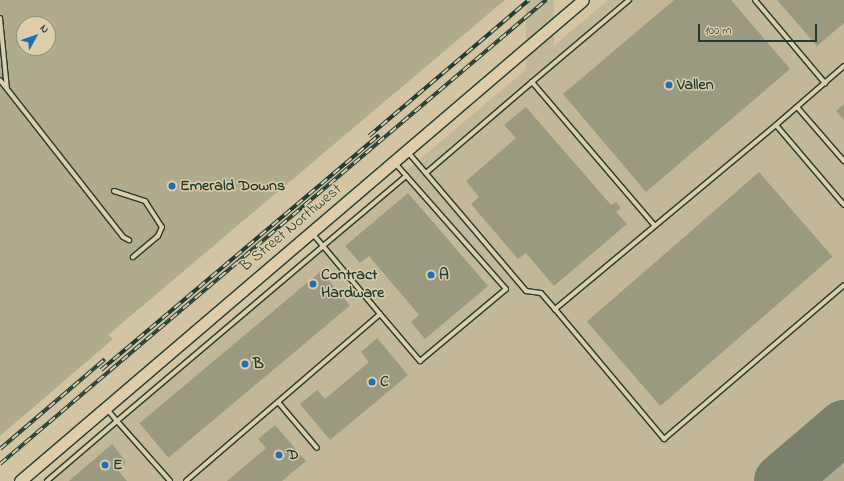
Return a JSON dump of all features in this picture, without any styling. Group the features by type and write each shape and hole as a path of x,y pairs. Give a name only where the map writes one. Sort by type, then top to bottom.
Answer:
{"street":[{"name":"B Street Northwest","path":"20,481 583,0"}],"lane":[{"path":"426,173 629,0"},
{"path":"756,0 825,83"},
{"path":"0,18 7,89"},
{"path":"555,309 776,125 844,66"},
{"path":"0,80 123,237 129,240"},
{"path":"532,82 655,226"},
{"path":"797,107 844,162"},
{"path":"776,125 844,205"},
{"path":"407,151 526,291 541,293 664,439 844,285"},
{"path":"311,232 420,361 506,289 394,162"},
{"path":"47,481 406,176"},
{"path":"114,191 145,201 162,227 158,236 133,257"},
{"path":"186,481 380,314"},
{"path":"278,402 317,448"},
{"path":"106,408 170,481"}],"shaded area":[{"name":"Emerald Downs","path":"0,0 505,0 108,335 113,339 0,436"},
{"path":"526,0 554,0 554,481 526,481"},
{"path":"608,0 844,0 844,481 40,481"},
{"path":"844,448 844,481 805,481 828,461"}],"building":[{"path":"674,0 731,0 790,69 646,192 563,94"},
{"path":"777,0 844,0 844,23 817,46"},
{"path":"844,104 844,120 836,111"},
{"path":"526,107 611,205 616,202 621,208 616,212 627,224 554,286 526,253 518,259 471,204 479,197 466,181 516,138 504,125"},
{"path":"759,172 832,257 660,406 587,322"},
{"name":"A","path":"408,193 488,286 425,339 411,322 419,315 369,256 360,263 345,246"},
{"name":"B","path":"321,271 350,305 168,458 139,423"},
{"name":"C","path":"377,338 408,375 330,440 300,404 317,390 325,399 369,362 361,352"},
{"name":"D","path":"275,425 306,461 282,481 227,481 266,448 258,439"},
{"name":"E","path":"112,444 126,462 117,469 127,481 69,481"}],"runway":[{"path":"781,481 844,427"}],"railway":[{"path":"369,136 529,0"},
{"path":"0,464 546,0"},
{"path":"101,370 379,135"},
{"path":"0,449 105,359"}],"place":[{"name":"Vallen","path":"669,85"},
{"name":"Emerald Downs","path":"172,186"},
{"name":"A","path":"431,275"},
{"name":"Contract Hardware","path":"313,284"},
{"name":"B","path":"245,364"},
{"name":"C","path":"372,382"},
{"name":"D","path":"279,455"},
{"name":"E","path":"105,465"}]}
